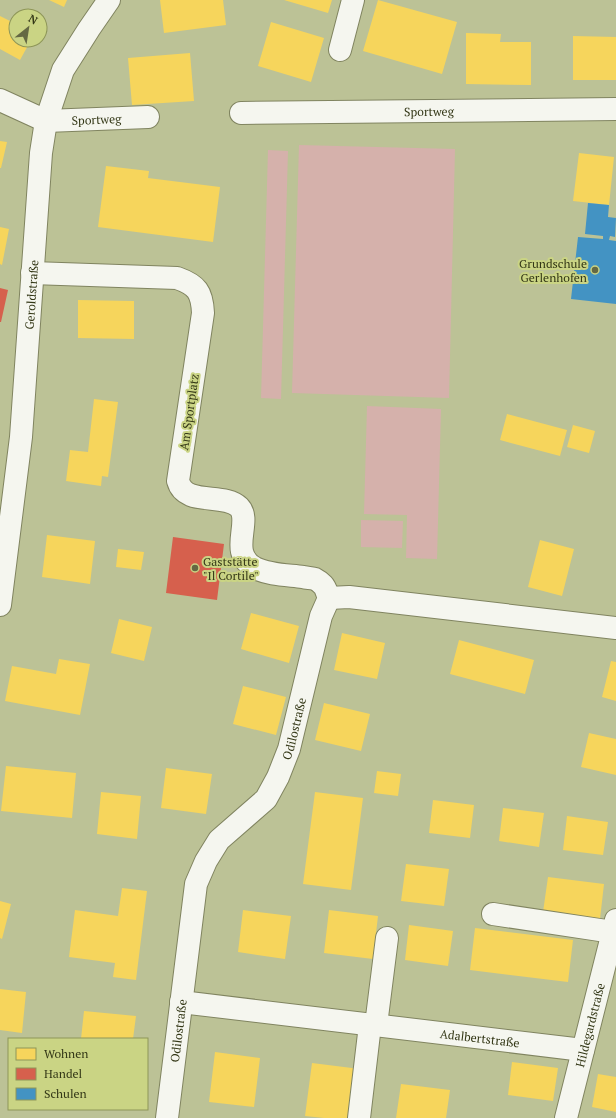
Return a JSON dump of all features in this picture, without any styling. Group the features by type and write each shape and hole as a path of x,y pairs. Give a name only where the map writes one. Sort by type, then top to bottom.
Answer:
{"street":[{"name":"Geroldstraße","path":"0,605 21,437 41,153 46,121 63,70 109,0"},
{"path":"340,50 354,0"},
{"path":"0,100 46,121"},
{"name":"Sportweg","path":"241,113 616,109"},
{"name":"Sportweg","path":"46,121 148,117"},
{"name":"Am Sportplatz","path":"32,274 177,278 188,282 198,290 202,302 203,313 178,481 180,487 184,492 194,496 231,502 239,506 243,518 242,552 245,560 254,568 266,572 315,579 324,585 329,598"},
{"path":"329,598 349,597 616,628"},
{"name":"Odilostraße","path":"167,1118 196,884 206,861 219,840 266,799 278,777 289,749 321,616 329,598"},
{"name":"Hildegardstraße","path":"492,914 614,926 566,1118"},
{"path":"359,1118 387,938"},
{"name":"Adalbertstraße","path":"181,1002 583,1050"}],"shaded area":[{"path":"299,145 455,149 449,398 292,393"},
{"path":"268,150 288,151 281,399 261,398"},
{"path":"367,406 441,409 437,559 406,558 407,515 364,514"},
{"path":"361,520 403,521 402,548 361,547"}],"building: Wohnen":[{"path":"49,0 67,0 64,7"},
{"path":"160,0 223,0 226,25 164,33"},
{"path":"284,0 332,0 328,13"},
{"path":"378,0 457,22 442,74 363,51"},
{"path":"0,16 8,20 8,48 27,48 20,60 0,49"},
{"path":"271,22 324,38 311,82 258,66"},
{"path":"466,33 501,34 500,42 531,42 531,85 466,84"},
{"path":"573,36 616,37 616,80 573,80"},
{"path":"190,53 194,101 132,105 128,58"},
{"path":"0,141 7,142 1,168 0,168"},
{"path":"579,153 614,157 609,205 573,201"},
{"path":"106,166 149,171 148,178 220,187 213,242 98,227"},
{"path":"0,227 9,229 2,265 0,264"},
{"path":"78,300 134,301 134,339 78,338"},
{"path":"94,399 118,402 108,477 102,476 101,486 66,481 70,450 88,452"},
{"path":"507,414 567,430 560,456 500,440"},
{"path":"573,425 595,431 589,453 567,447"},
{"path":"47,535 95,541 90,584 42,577"},
{"path":"540,540 574,549 562,596 528,587"},
{"path":"118,549 144,552 141,570 116,567"},
{"path":"251,613 299,626 289,663 241,649"},
{"path":"119,619 152,627 144,661 111,653"},
{"path":"342,633 385,643 377,679 334,670"},
{"path":"459,640 534,660 525,694 450,674"},
{"path":"59,659 90,664 80,715 5,701 12,666 56,674"},
{"path":"611,661 616,662 616,701 602,697"},
{"path":"243,686 286,697 276,735 233,724"},
{"path":"324,703 370,714 361,751 315,740"},
{"path":"589,733 616,739 616,775 581,767"},
{"path":"6,766 76,773 72,818 1,811"},
{"path":"166,768 212,774 206,814 161,808"},
{"path":"377,771 401,774 398,796 374,793"},
{"path":"101,792 141,796 137,839 97,834"},
{"path":"315,792 363,798 351,890 303,884"},
{"path":"433,800 474,805 470,838 429,833"},
{"path":"503,808 544,813 539,847 499,841"},
{"path":"567,816 608,822 603,855 563,850"},
{"path":"406,864 449,869 444,906 401,901"},
{"path":"548,877 604,884 600,919 543,912"},
{"path":"122,888 147,891 136,980 113,977 115,963 69,957 75,910 118,916"},
{"path":"0,901 11,904 2,939 0,938"},
{"path":"243,910 291,916 285,959 238,952"},
{"path":"329,910 378,916 373,959 324,953"},
{"path":"409,925 453,931 448,966 405,960"},
{"path":"475,928 573,940 568,982 470,970"},
{"path":"0,989 26,992 22,1033 0,1030"},
{"path":"84,1011 136,1016 133,1038 81,1038"},
{"path":"215,1052 260,1058 254,1107 209,1102"},
{"path":"512,1062 558,1068 553,1101 508,1095"},
{"path":"312,1063 360,1069 354,1118 324,1118 305,1116"},
{"path":"598,1074 616,1077 616,1112 592,1107"},
{"path":"401,1084 450,1090 446,1118 396,1118"}],"building: Handel":[{"path":"0,288 8,290 1,322 0,322"},
{"name":"Gaststätte \"Il Cortile\"","path":"173,537 224,544 217,600 166,593"}],"building: Schulen":[{"name":"Grundschule Gerlenhofen","path":"588,203 609,205 608,217 616,218 615,237 610,236 609,240 616,241 616,304 571,299 578,237 603,239 603,236 585,234"}],"place":[{"name":"Grundschule Gerlenhofen","path":"595,270"},
{"name":"Gaststätte \"Il Cortile\"","path":"195,568"}]}
